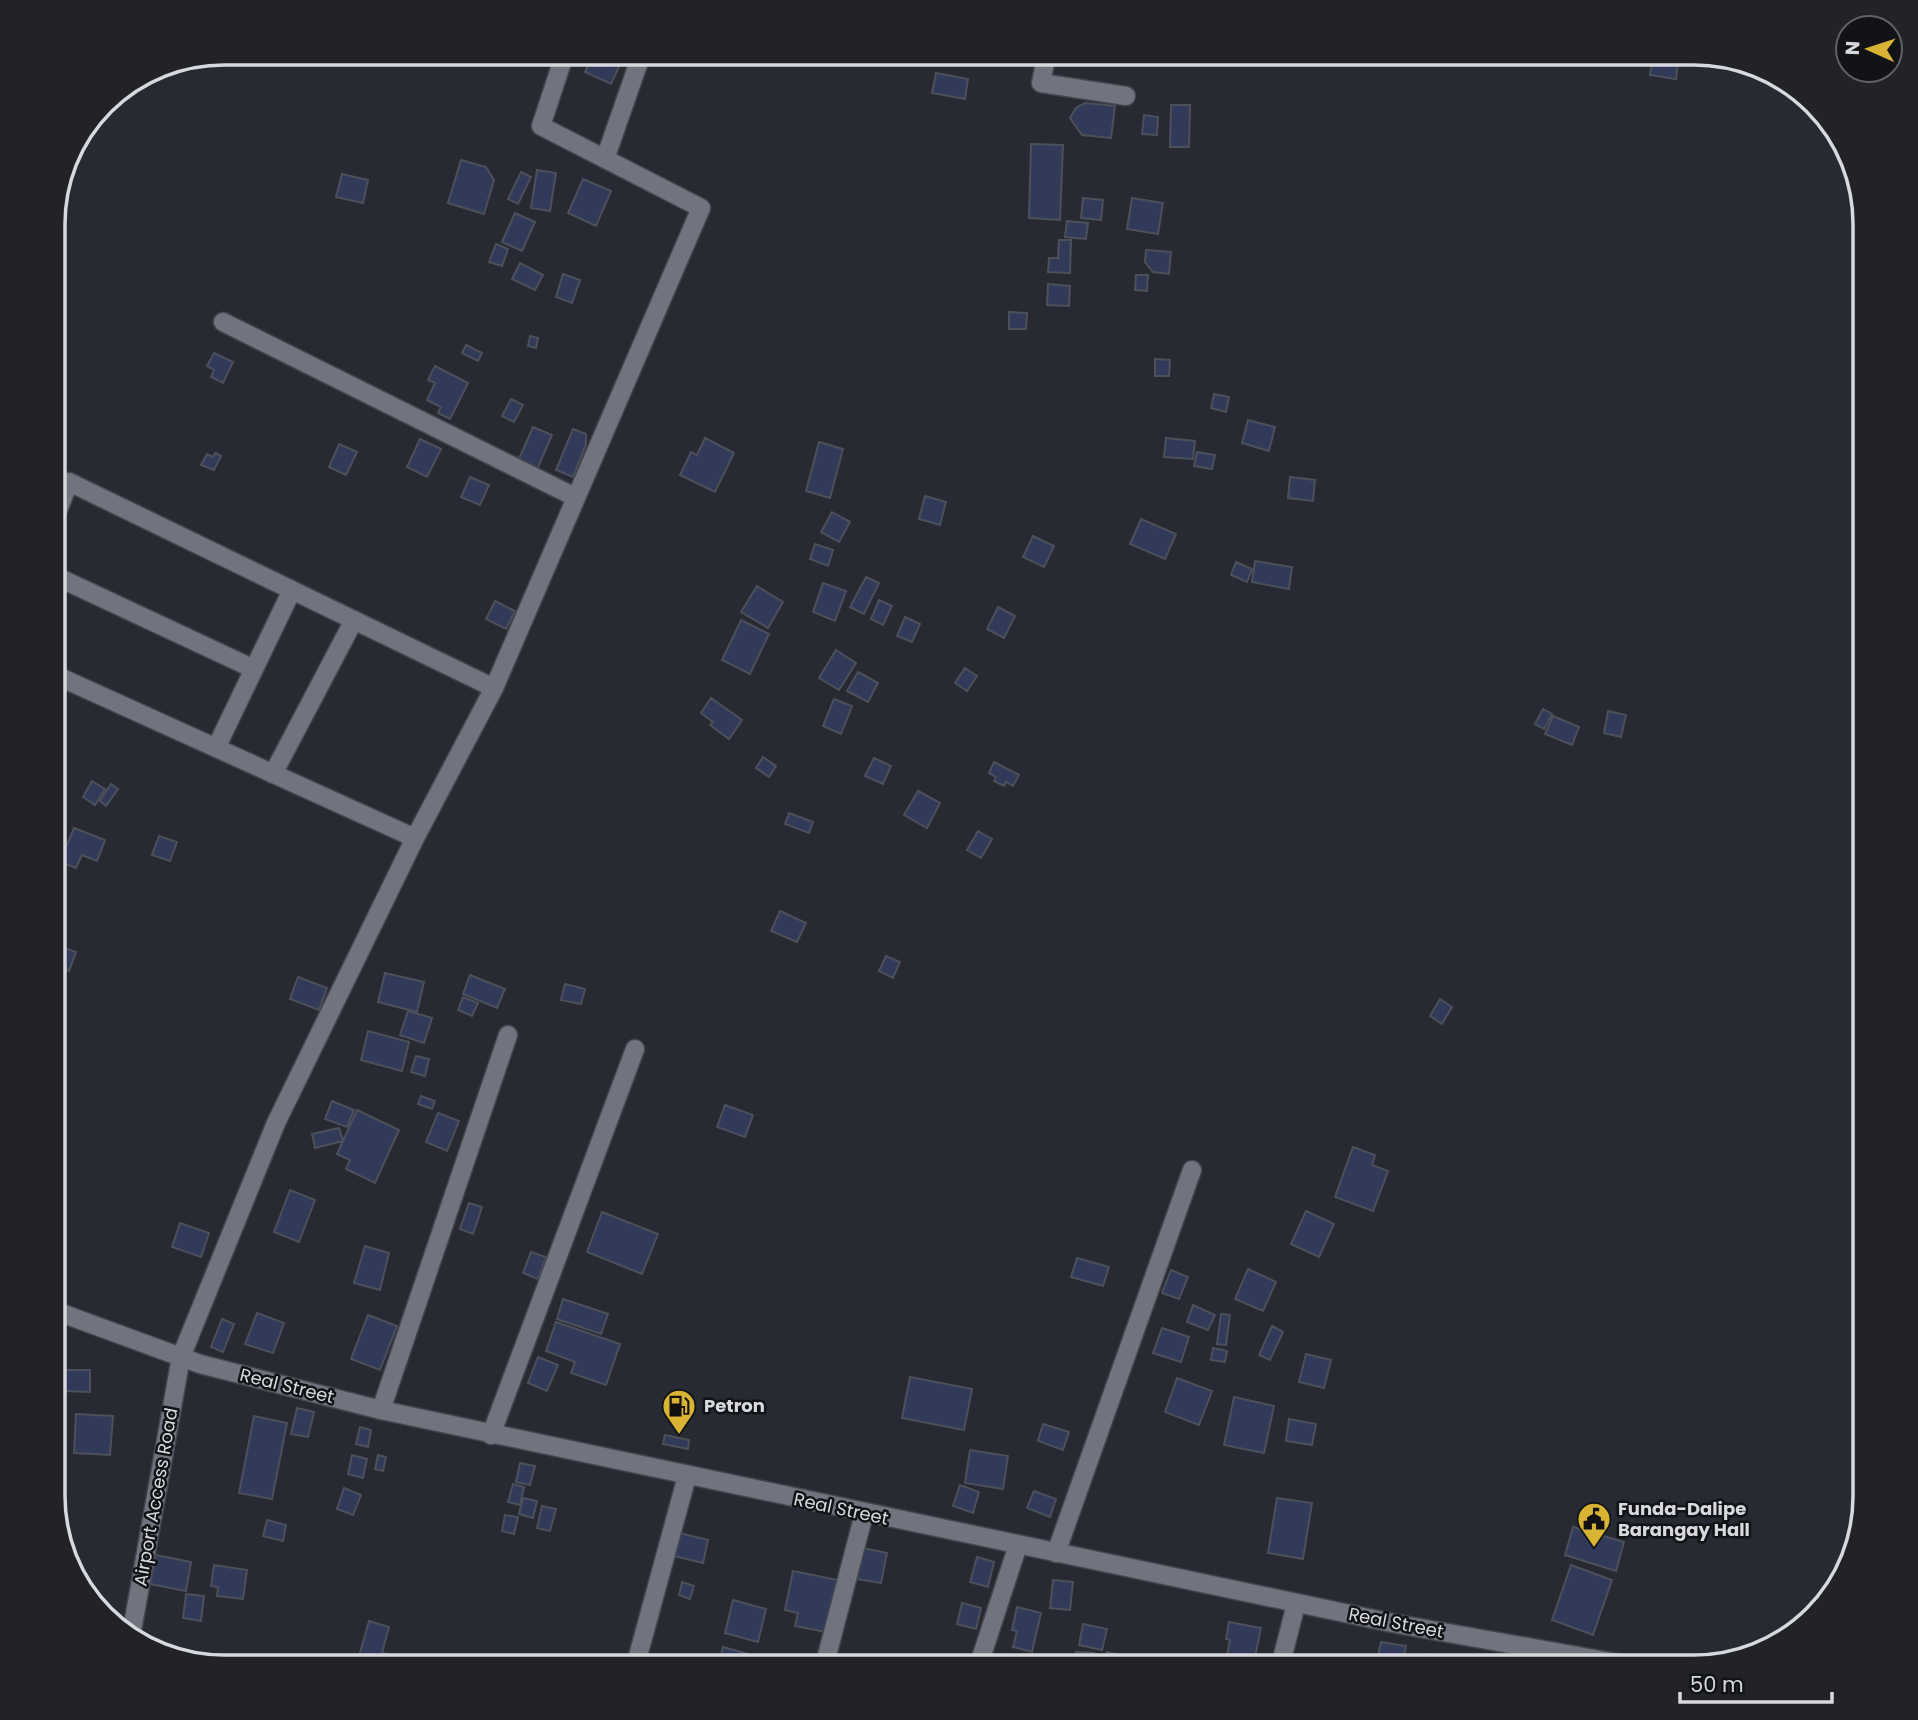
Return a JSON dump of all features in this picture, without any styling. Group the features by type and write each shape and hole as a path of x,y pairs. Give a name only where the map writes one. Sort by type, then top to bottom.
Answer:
{"street":[{"path":"561,65 541,126 605,159 638,65"},
{"path":"1044,65 1041,83 1126,96"},
{"name":"Airport Access Road","path":"133,1626 181,1357 276,1123 415,838 494,688 701,208 605,159"},
{"path":"223,322 575,497"},
{"path":"65,490 68,482 494,688"},
{"path":"65,581 254,669"},
{"path":"216,748 292,590"},
{"path":"273,774 354,620"},
{"path":"65,679 415,838"},
{"path":"381,1410 508,1035"},
{"path":"491,1435 635,1049"},
{"path":"1056,1553 1192,1170"},
{"name":"Real Street","path":"65,1314 181,1357 381,1410 491,1435 1296,1604 1569,1655"},
{"path":"639,1655 687,1476"},
{"path":"827,1655 864,1514"},
{"path":"982,1655 1018,1545"},
{"path":"1283,1655 1296,1604"}],"building":[{"path":"588,65 620,65 611,84 585,72"},
{"path":"1651,65 1678,65 1676,79 1650,75"},
{"path":"936,73 968,79 965,99 932,93"},
{"path":"1085,103 1115,106 1111,138 1082,135 1070,118 1076,108"},
{"path":"1171,105 1190,105 1189,147 1170,147"},
{"path":"1144,115 1158,117 1157,135 1142,134"},
{"path":"1031,144 1063,145 1060,220 1029,218"},
{"path":"461,160 486,167 494,180 484,214 448,203"},
{"path":"537,170 556,173 550,211 531,208"},
{"path":"521,172 531,177 518,204 508,199"},
{"path":"342,174 368,180 363,203 336,197"},
{"path":"583,179 611,191 596,226 568,213"},
{"path":"1083,198 1103,200 1101,220 1081,218"},
{"path":"1132,198 1163,203 1158,234 1127,229"},
{"path":"515,213 535,222 522,251 502,242"},
{"path":"1067,221 1088,223 1086,239 1065,237"},
{"path":"1059,240 1071,240 1070,273 1048,272 1049,258 1058,258"},
{"path":"496,244 508,249 502,266 489,262"},
{"path":"1146,250 1171,252 1169,274 1153,272 1145,262"},
{"path":"520,263 543,275 535,290 512,279"},
{"path":"563,274 580,280 572,303 556,297"},
{"path":"1136,275 1148,275 1147,291 1135,290"},
{"path":"1048,284 1070,286 1069,306 1047,305"},
{"path":"1009,312 1027,313 1026,329 1009,329"},
{"path":"530,336 538,338 536,348 528,346"},
{"path":"466,345 482,353 478,361 462,353"},
{"path":"214,353 233,362 223,383 211,377 214,370 207,366"},
{"path":"1155,359 1170,360 1169,376 1155,376"},
{"path":"435,366 468,383 450,419 438,413 441,407 427,400 435,383 428,380"},
{"path":"1214,394 1229,397 1226,412 1211,408"},
{"path":"511,399 523,405 514,422 502,416"},
{"path":"1248,420 1275,427 1269,451 1242,443"},
{"path":"533,427 552,435 536,472 517,463"},
{"path":"573,429 586,434 586,444 573,477 556,470"},
{"path":"705,438 734,453 715,492 680,475 691,452 697,455"},
{"path":"1166,438 1195,441 1193,459 1164,457"},
{"path":"420,439 441,449 427,477 407,467"},
{"path":"819,442 843,449 830,498 806,491"},
{"path":"339,444 357,452 346,475 329,467"},
{"path":"1197,452 1215,455 1212,469 1194,466"},
{"path":"215,453 221,456 214,470 201,465 207,454 213,457"},
{"path":"470,477 489,485 480,505 461,497"},
{"path":"1290,477 1315,480 1313,501 1288,498"},
{"path":"925,496 946,502 940,525 919,519"},
{"path":"832,512 850,522 839,542 821,532"},
{"path":"1141,519 1176,534 1165,559 1130,544"},
{"path":"1033,536 1054,546 1044,567 1023,557"},
{"path":"815,544 833,550 828,566 810,559"},
{"path":"1255,561 1292,567 1289,589 1252,582"},
{"path":"1236,562 1252,569 1247,582 1231,575"},
{"path":"866,577 879,583 864,614 850,607"},
{"path":"823,583 846,591 835,621 813,612"},
{"path":"757,586 783,602 768,628 741,612"},
{"path":"879,600 892,606 883,625 871,619"},
{"path":"495,601 515,611 506,629 486,619"},
{"path":"998,607 1015,616 1004,638 987,629"},
{"path":"905,617 920,624 912,642 897,636"},
{"path":"741,620 769,634 750,674 722,660"},
{"path":"836,650 856,663 839,690 819,678"},
{"path":"965,668 977,676 967,691 955,683"},
{"path":"858,672 878,683 868,702 847,691"},
{"path":"711,698 742,720 729,739 710,725 713,722 701,713"},
{"path":"834,699 852,706 841,734 823,726"},
{"path":"1543,709 1552,714 1544,729 1535,724"},
{"path":"1608,711 1626,715 1621,737 1604,733"},
{"path":"1553,716 1579,727 1572,745 1545,734"},
{"path":"763,757 776,766 769,777 756,768"},
{"path":"874,758 891,766 883,784 865,776"},
{"path":"994,762 1019,775 1013,786 1006,782 1004,786 994,781 996,777 989,773"},
{"path":"92,781 105,789 95,805 83,797"},
{"path":"111,784 118,789 106,806 100,801"},
{"path":"918,791 940,803 927,828 904,815"},
{"path":"789,813 813,822 809,833 785,824"},
{"path":"74,828 105,840 97,861 82,855 76,868 65,864 65,850"},
{"path":"978,831 992,839 981,858 967,850"},
{"path":"159,836 177,842 170,861 152,855"},
{"path":"780,911 806,923 797,942 771,931"},
{"path":"65,948 76,952 69,971 65,970"},
{"path":"886,956 900,962 893,978 879,971"},
{"path":"385,973 424,982 417,1012 378,1002"},
{"path":"470,975 505,989 497,1008 463,994"},
{"path":"298,977 327,988 319,1010 290,999"},
{"path":"565,984 585,989 581,1004 561,1000"},
{"path":"463,997 478,1003 472,1016 458,1010"},
{"path":"1440,999 1452,1007 1442,1024 1430,1016"},
{"path":"408,1011 432,1018 424,1043 400,1035"},
{"path":"368,1031 409,1042 402,1071 361,1060"},
{"path":"416,1056 429,1059 425,1076 411,1072"},
{"path":"421,1096 435,1101 432,1109 418,1104"},
{"path":"332,1101 354,1110 347,1127 325,1119"},
{"path":"725,1105 753,1115 745,1137 717,1127"},
{"path":"357,1110 399,1130 375,1183 346,1169 350,1160 337,1154"},
{"path":"438,1113 459,1121 447,1151 426,1142"},
{"path":"339,1128 343,1141 315,1148 312,1134"},
{"path":"1353,1147 1375,1155 1372,1165 1388,1171 1373,1211 1335,1197"},
{"path":"290,1190 315,1200 299,1242 274,1232"},
{"path":"469,1203 482,1207 473,1234 460,1229"},
{"path":"1306,1211 1334,1224 1319,1257 1291,1244"},
{"path":"602,1212 658,1234 642,1274 587,1252"},
{"path":"180,1223 209,1233 201,1257 172,1247"},
{"path":"365,1246 389,1253 380,1290 354,1283"},
{"path":"531,1252 546,1257 538,1279 523,1273"},
{"path":"1077,1258 1109,1267 1103,1286 1071,1277"},
{"path":"1248,1269 1276,1282 1263,1311 1235,1299"},
{"path":"1171,1270 1188,1277 1179,1299 1162,1293"},
{"path":"563,1299 608,1314 601,1334 557,1319"},
{"path":"1193,1305 1215,1315 1208,1330 1187,1322"},
{"path":"257,1313 284,1323 273,1353 245,1344"},
{"path":"1221,1314 1230,1315 1226,1345 1217,1344"},
{"path":"368,1315 397,1326 380,1370 351,1359"},
{"path":"222,1319 234,1324 223,1352 211,1347"},
{"path":"556,1322 620,1344 606,1385 571,1373 575,1362 546,1351"},
{"path":"1272,1326 1283,1332 1270,1360 1259,1355"},
{"path":"1162,1328 1189,1337 1181,1362 1153,1353"},
{"path":"1213,1348 1227,1351 1225,1362 1211,1360"},
{"path":"1306,1354 1331,1360 1324,1388 1299,1382"},
{"path":"538,1357 558,1365 547,1391 528,1383"},
{"path":"65,1370 90,1370 90,1392 65,1391"},
{"path":"910,1377 972,1389 964,1430 902,1418"},
{"path":"1177,1378 1212,1391 1199,1425 1165,1412"},
{"path":"1234,1397 1274,1406 1264,1453 1224,1445"},
{"path":"297,1408 314,1412 308,1437 291,1434"},
{"path":"76,1414 113,1416 110,1455 74,1453"},
{"path":"254,1416 287,1423 272,1499 239,1493"},
{"path":"1289,1419 1316,1424 1312,1445 1286,1441"},
{"path":"1043,1424 1069,1432 1063,1450 1038,1441"},
{"path":"360,1427 371,1430 368,1447 356,1444"},
{"path":"665,1435 689,1440 688,1449 663,1444"},
{"path":"970,1450 1008,1456 1003,1489 965,1483"},
{"path":"352,1455 367,1459 363,1478 348,1474"},
{"path":"378,1455 386,1457 383,1471 375,1469"},
{"path":"520,1463 535,1466 530,1485 516,1482"},
{"path":"513,1484 524,1487 520,1505 508,1502"},
{"path":"960,1485 979,1492 973,1513 953,1506"},
{"path":"344,1488 361,1495 353,1515 337,1509"},
{"path":"1034,1491 1056,1499 1050,1517 1027,1508"},
{"path":"523,1498 537,1501 533,1518 519,1514"},
{"path":"1277,1498 1312,1503 1303,1559 1268,1553"},
{"path":"542,1506 556,1509 550,1531 537,1528"},
{"path":"505,1515 518,1517 514,1534 502,1531"},
{"path":"267,1520 286,1525 283,1541 263,1536"},
{"path":"1573,1527 1624,1542 1616,1571 1565,1555"},
{"path":"680,1533 708,1540 703,1563 674,1556"},
{"path":"863,1548 887,1553 881,1583 857,1579"},
{"path":"156,1555 191,1562 186,1591 150,1584"},
{"path":"977,1557 994,1562 988,1587 970,1582"},
{"path":"214,1565 247,1570 243,1599 217,1596 218,1587 211,1586"},
{"path":"1571,1565 1612,1580 1593,1635 1552,1620"},
{"path":"793,1571 842,1581 831,1633 795,1626 798,1613 785,1610"},
{"path":"1053,1580 1073,1582 1070,1610 1050,1608"},
{"path":"682,1582 694,1586 690,1599 679,1595"},
{"path":"186,1594 204,1596 201,1621 183,1618"},
{"path":"733,1600 766,1609 758,1642 725,1633"},
{"path":"962,1603 981,1608 976,1629 957,1624"},
{"path":"1017,1607 1041,1613 1032,1652 1013,1647 1017,1631 1012,1630"},
{"path":"369,1621 389,1627 382,1653 392,1655 359,1655"},
{"path":"1229,1622 1261,1628 1255,1655 1227,1655 1230,1640 1226,1639"},
{"path":"1083,1624 1107,1629 1102,1650 1079,1645"},
{"path":"1381,1642 1406,1646 1404,1655 1378,1655"},
{"path":"723,1647 748,1654 748,1655 721,1655"},
{"path":"1076,1652 1094,1653 1094,1655 1076,1655"}],"place":[{"name":"Petron","path":"679,1436"},
{"name":"Funda-Dalipe Barangay Hall","path":"1594,1549"}]}
